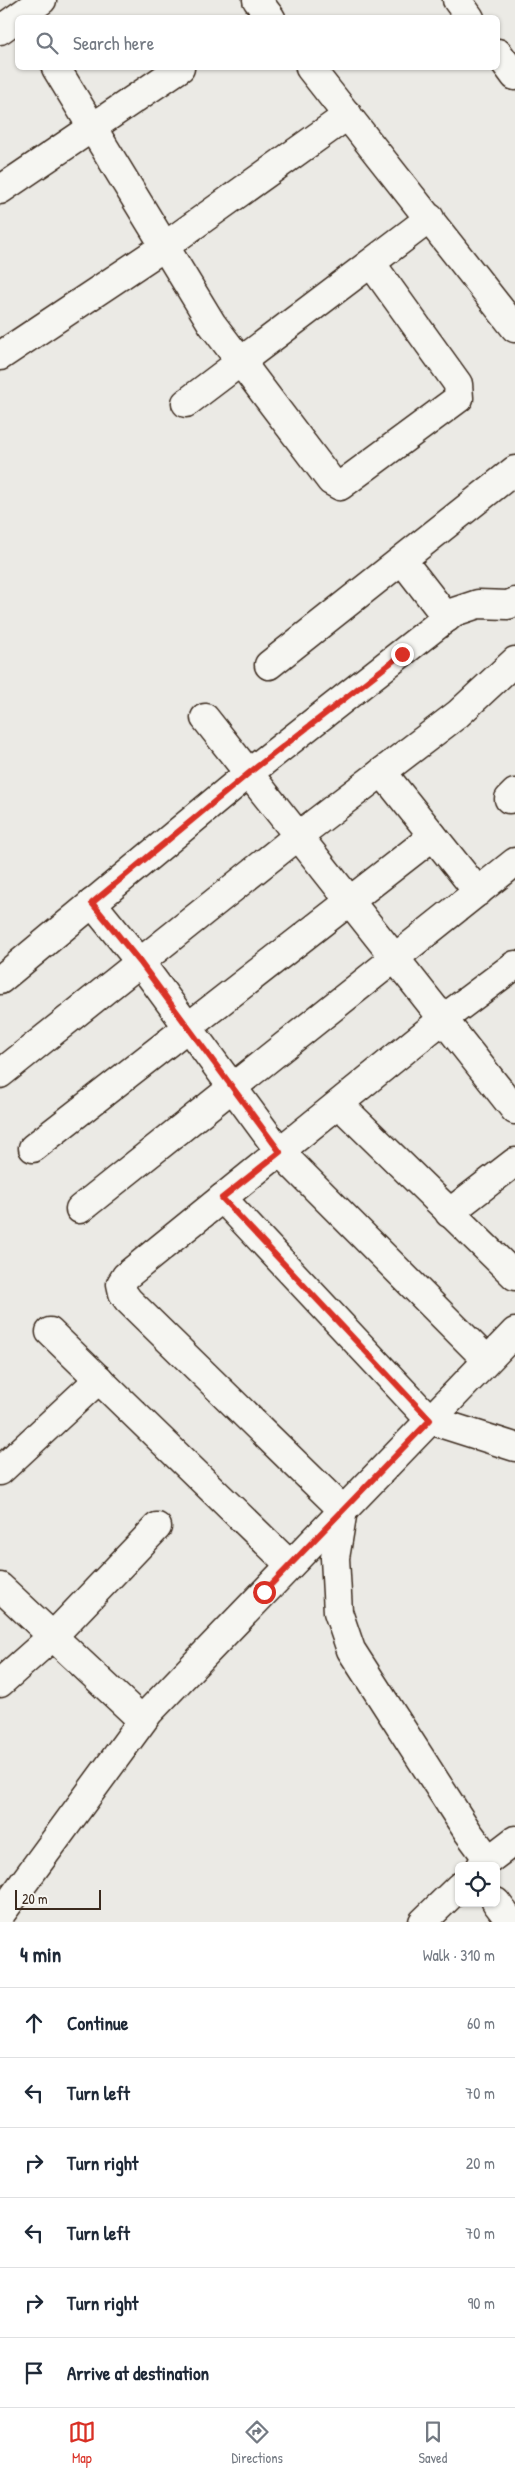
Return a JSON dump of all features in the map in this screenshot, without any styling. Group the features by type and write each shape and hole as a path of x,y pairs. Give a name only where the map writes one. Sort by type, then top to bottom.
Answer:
{"street":[{"path":"457,0 468,15"},
{"path":"0,30 15,17"},
{"path":"500,56 515,76"},
{"path":"57,70 212,324 331,481 340,486 356,476 458,398 460,390 458,384 371,263"},
{"path":"0,190 177,70"},
{"path":"312,70 515,328"},
{"path":"0,356 165,246 348,114"},
{"path":"186,403 430,218"},
{"path":"270,665 515,470"},
{"path":"402,560 448,618"},
{"path":"0,980 249,773 454,612 478,604 508,605 515,602"},
{"path":"0,1074 298,836 458,714 515,661"},
{"path":"205,718 515,1110"},
{"path":"382,772 478,892"},
{"path":"33,1148 349,900 434,836"},
{"path":"80,1209 396,959 515,862"},
{"path":"92,903 140,962 280,1152 487,1360"},
{"path":"343,1510 128,1300 123,1293 121,1284 126,1276 443,1019 515,965"},
{"path":"339,1104 515,1276"},
{"path":"449,1213 515,1162"},
{"path":"222,1198 430,1420 515,1447"},
{"path":"50,1332 290,1565"},
{"path":"0,1915 142,1720 515,1332"},
{"path":"0,1470 99,1379"},
{"path":"343,1510 335,1558 338,1612 351,1650 468,1832 484,1862 515,1840"},
{"path":"0,1683 52,1636 157,1527"},
{"path":"0,1587 142,1720"},
{"path":"423,1922 455,1891"},
{"path":"500,1907 511,1922"}],"route":[{"path":"264,1592 430,1420 222,1198 280,1152 140,962 92,903 249,773 402,654"}]}
